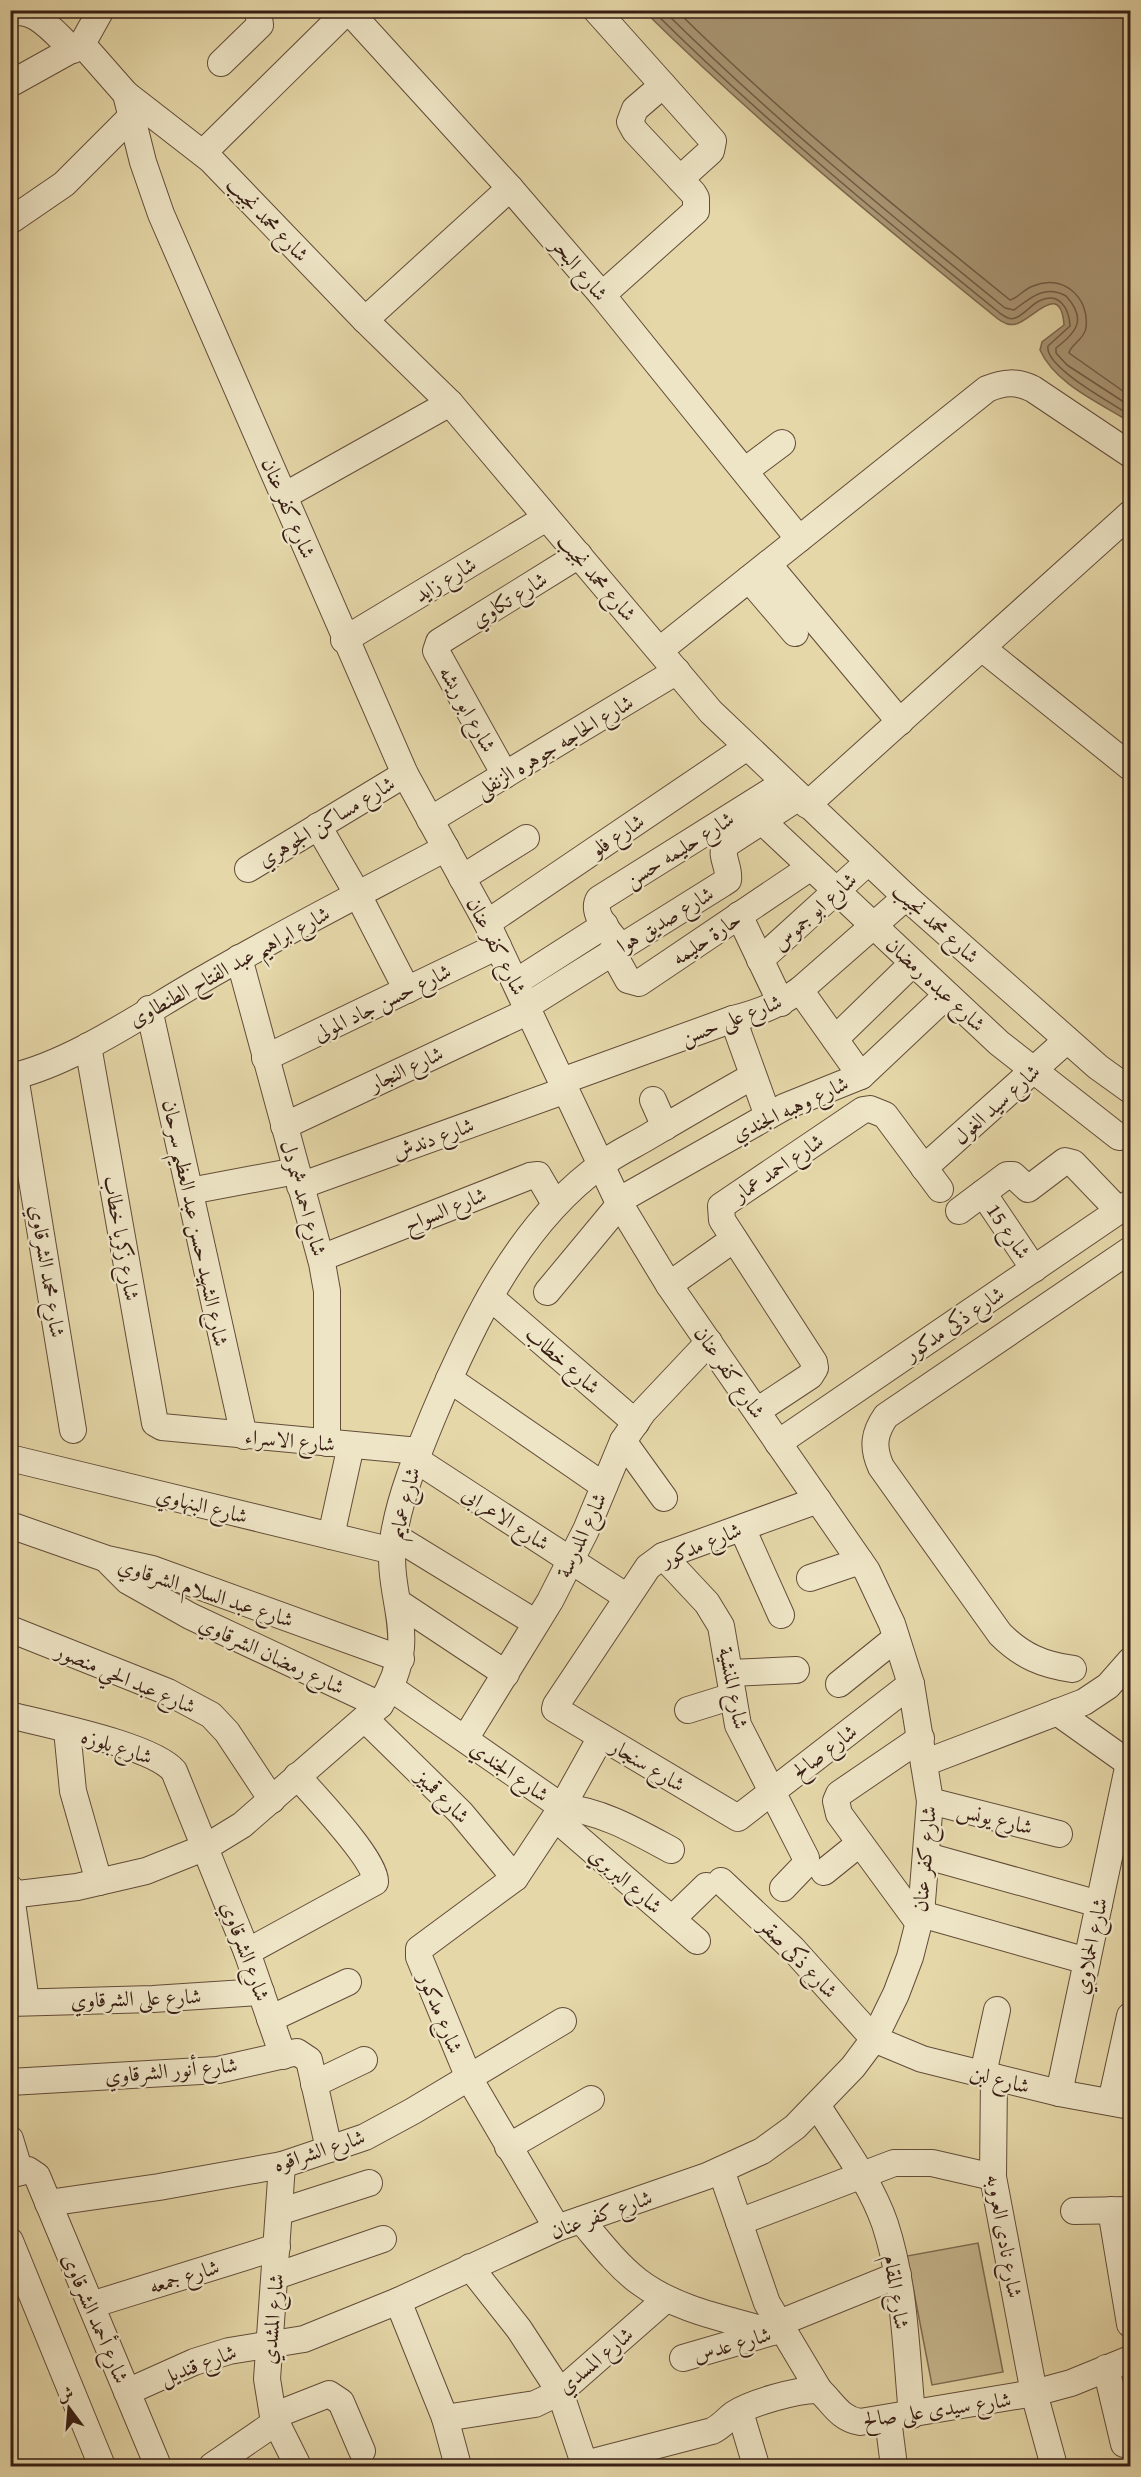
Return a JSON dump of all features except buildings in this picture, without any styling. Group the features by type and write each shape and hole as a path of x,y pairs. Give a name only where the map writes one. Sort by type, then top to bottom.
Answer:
{"street":[{"path":"10,84 78,47 100,10"},
{"path":"221,63 260,25 258,10"},
{"path":"596,10 714,145 711,151 680,179"},
{"name":"شارع محمد نجيب","path":"10,14 25,11 35,16 78,47 128,106 203,153 364,320 450,403 711,712 906,897 1067,1040 1131,1090"},
{"path":"203,153 348,11"},
{"name":"شارع البحر","path":"348,11 510,188 602,295 800,539"},
{"path":"602,295 692,217 696,211 696,198 635,131 630,122 635,109 663,85"},
{"path":"10,221 64,184 128,106"},
{"name":"شارع كفر عنان","path":"128,106 161,214 344,640 405,774 487,923 516,982 619,1203 669,1285 860,1561 892,1624 910,1684 930,1801 927,1856 919,1918 910,1958 896,1994 874,2039 853,2067 795,2127 762,2151 721,2170 569,2224 398,2301 304,2339 287,2343 270,2343"},
{"path":"364,320 510,188"},
{"path":"660,650 987,389 996,385 1015,382 1033,389 1131,454"},
{"path":"284,496 450,403"},
{"path":"746,470 782,443"},
{"path":"797,795 900,722 1131,514"},
{"name":"شارع زايد","path":"344,640 546,518"},
{"name":"شارع تكاوي","path":"439,642 579,555"},
{"path":"759,571 795,633"},
{"path":"759,571 900,722"},
{"name":"شارع ابو ريشه","path":"439,642 436,651 505,775"},
{"path":"982,648 1131,767"},
{"name":"شارع الحاجه جوهره الزنفلى","path":"430,820 677,672"},
{"name":"شارع فلو","path":"487,923 747,747"},
{"name":"شارع مساكن الجوهري","path":"248,869 405,774"},
{"name":"شارع صديق هوا","path":"528,1008 616,949 728,880 723,854 725,845 797,795"},
{"name":"شارع حليمه حسن","path":"616,949 597,913 599,899 797,795"},
{"name":"شارع عبده رمضان","path":"762,821 999,1043 1119,1137"},
{"path":"318,826 358,895 407,990"},
{"path":"462,878 526,838"},
{"name":"شارع ابراهيم عبد الفتاح الطنطاوى","path":"13,1077 88,1046 239,958 446,848"},
{"name":"شارع ابو جموس","path":"760,960 868,861"},
{"name":"حارة حليمه","path":"616,949 628,980 639,983 811,867"},
{"name":"شارع على حسن","path":"564,1085 733,1019 758,1013 790,996 906,897"},
{"path":"739,915 760,960 790,996 835,1039 861,1076"},
{"path":"516,982 605,925"},
{"name":"شارع حسن جاد المولى","path":"265,1058 498,946"},
{"name":"شارع احمد شمردل","path":"239,958 321,1258 327,1291 339,1444 331,1536"},
{"path":"835,1039 913,963"},
{"name":"شارع وهبه الجندي","path":"619,1203 768,1116 861,1076 947,995"},
{"name":"شارع النجار","path":"284,1126 528,1008"},
{"name":"شارع الشهيد حسن عبد العظيم سرحان","path":"149,1009 244,1436"},
{"path":"733,1019 768,1116"},
{"name":"شارع سيد الغول","path":"924,1168 1067,1040"},
{"name":"شارع زكريا خطاب","path":"88,1046 155,1423 162,1427"},
{"name":"شارع عمايم","path":"378,1704 401,1659 399,1603 393,1543 417,1455 449,1379 490,1297 529,1237 555,1204 601,1165 753,1076"},
{"name":"شارع محمد الشرقاوي","path":"13,1077 73,1430"},
{"name":"شارع دندش","path":"190,1191 298,1179 564,1085"},
{"path":"653,1100 665,1127"},
{"name":"شارع احمد عمار","path":"757,1411 810,1376 815,1368 814,1362 720,1217 721,1206 863,1110 870,1109 885,1115 940,1189"},
{"name":"شارع 15","path":"959,1211 1009,1174 1013,1175 1025,1188 1030,1188 1062,1162 1070,1162 1125,1207"},
{"name":"شارع السواح","path":"321,1258 530,1176 538,1175 542,1179 555,1204"},
{"name":"شارع 15","path":"983,1193 1034,1269"},
{"path":"547,1292 619,1203"},
{"name":"شارع ذكى مدكور","path":"778,1443 1125,1207"},
{"path":"669,1285 735,1239"},
{"path":"1073,1670 1032,1660 1015,1649 1000,1634 881,1467 875,1454 874,1440 878,1427 886,1416 1131,1250"},
{"name":"شارع خطاب","path":"490,1297 629,1432 664,1498"},
{"name":"شارع المدرسة","path":"465,1739 506,1674 571,1561 629,1432 709,1342"},
{"path":"449,1379 604,1485"},
{"name":"شارع الاسراء","path":"162,1427 339,1444 417,1455"},
{"name":"شارع الاعرابى","path":"417,1455 627,1597"},
{"name":"شارع البنهاوي","path":"10,1458 331,1536 393,1543 536,1623"},
{"name":"شارع مدكور","path":"558,1713 556,1705 648,1567 663,1556 818,1500"},
{"name":"شارع عبد السلام الشرقاوي","path":"10,1525 107,1560 152,1569 401,1659"},
{"path":"742,1528 781,1615"},
{"name":"شارع المنشية","path":"663,1556 706,1603 721,1626 738,1725 806,1860 783,1888"},
{"name":"شارع رمضان الشرقاوي","path":"107,1560 128,1581 190,1616 378,1704"},
{"path":"810,1578 860,1561"},
{"path":"399,1603 506,1674"},
{"name":"شارع عبد الحي منصور","path":"10,1629 168,1692 211,1715 227,1731 272,1800"},
{"path":"839,1684 896,1638"},
{"path":"924,1763 1084,1702 1108,1686 1131,1662"},
{"path":"688,1710 731,1685 796,1670"},
{"name":"شارع صالح","path":"738,1818 910,1684"},
{"path":"18,2003 11,1893 99,1882 146,1871 206,1847 242,1825 378,1704"},
{"name":"شارع الجندي","path":"378,1704 465,1739 558,1813 582,1809 618,1821 671,1850"},
{"name":"شارع قمبيز","path":"378,1704 461,1813 515,1878"},
{"path":"1057,1712 1130,1764"},
{"name":"شارع سنجار","path":"558,1713 738,1818"},
{"name":"شارع بلوزه","path":"10,1715 126,1747 168,1764 174,1771 206,1847"},
{"path":"67,1730 73,1791 99,1882"},
{"name":"شارع مدكور","path":"601,1737 558,1813 515,1878 419,1949 423,1967 469,2078 508,2147 569,2224 638,2281 666,2299 777,2328"},
{"path":"921,1738 839,1794 836,1801 839,1814 860,1843 919,1918 1087,1961"},
{"name":"شارع الحملاوي","path":"1059,2093 1130,1764"},
{"path":"247,1952 375,1882 376,1875 360,1851 297,1776"},
{"name":"شارع يونس","path":"930,1801 1059,1834"},
{"name":"شارع البربري","path":"558,1813 697,1941"},
{"path":"824,1872 860,1843"},
{"name":"شارع الشرقاوي","path":"206,1847 247,1952 283,2056"},
{"path":"927,1856 1099,1904"},
{"name":"شارع ذكى صقر","path":"672,1919 713,1883 793,1949 874,2039"},
{"path":"270,2019 348,1982"},
{"name":"شارع على الشرقاوي","path":"18,2003 261,1992"},
{"name":"شارع نادى العروبه","path":"998,2010 989,2075 993,2177 1034,2393 1054,2466"},
{"path":"1121,2104 1131,2016"},
{"name":"شارع الشراقوه","path":"48,2204 282,2165 365,2137 563,2021"},
{"name":"شارع لبن","path":"874,2039 922,2059 1059,2093 1121,2104"},
{"name":"شارع أنور الشرقاوي","path":"10,2082 218,2070 297,2052 306,2056 329,2149"},
{"path":"314,2084 364,2060"},
{"path":"508,2147 591,2099"},
{"name":"شارع المقام","path":"816,2105 861,2175 884,2222 898,2275 900,2417 894,2466"},
{"name":"شارع أحمد الشرقاوى","path":"10,2139 21,2173 48,2204 158,2466"},
{"path":"739,2222 894,2163 932,2163 993,2177"},
{"name":"شارع المشدي","path":"282,2165 267,2379 275,2419 298,2466"},
{"path":"721,2170 777,2328 819,2390"},
{"path":"279,2212 369,2183"},
{"path":"1074,2211 1121,2210 1131,2324"},
{"path":"276,2276 383,2239"},
{"path":"10,2241 102,2466"},
{"name":"شارع جمعه","path":"91,2305 277,2247"},
{"path":"470,2267 519,2329 560,2392 585,2465 642,2459 712,2431 740,2412 802,2389 819,2390"},
{"name":"شارع عدس","path":"682,2358 777,2328 898,2275"},
{"name":"شارع المسدي","path":"445,2418 535,2404 560,2392 666,2299"},
{"path":"398,2301 445,2418 458,2466"},
{"name":"شارع قنديل","path":"127,2392 194,2362 229,2350 270,2343"},
{"name":"شارع سيدى على صالح","path":"819,2390 849,2420 860,2422 1034,2393 1131,2360"},
{"path":"1106,2368 1124,2444"},
{"path":"225,2463 275,2419 329,2394 336,2396 341,2402 362,2451"},
{"path":"740,2412 755,2462 753,2466"}],"shaded area":[{"path":"978,2243 1003,2372 932,2385 907,2256"}],"water":[{"path":"644,11 1130,11 1130,422 1079,392 1056,373 1047,362 1040,350 1042,342 1064,325 1062,312 1057,305 1045,306 1016,324 1007,324 998,319 773,131"}]}
